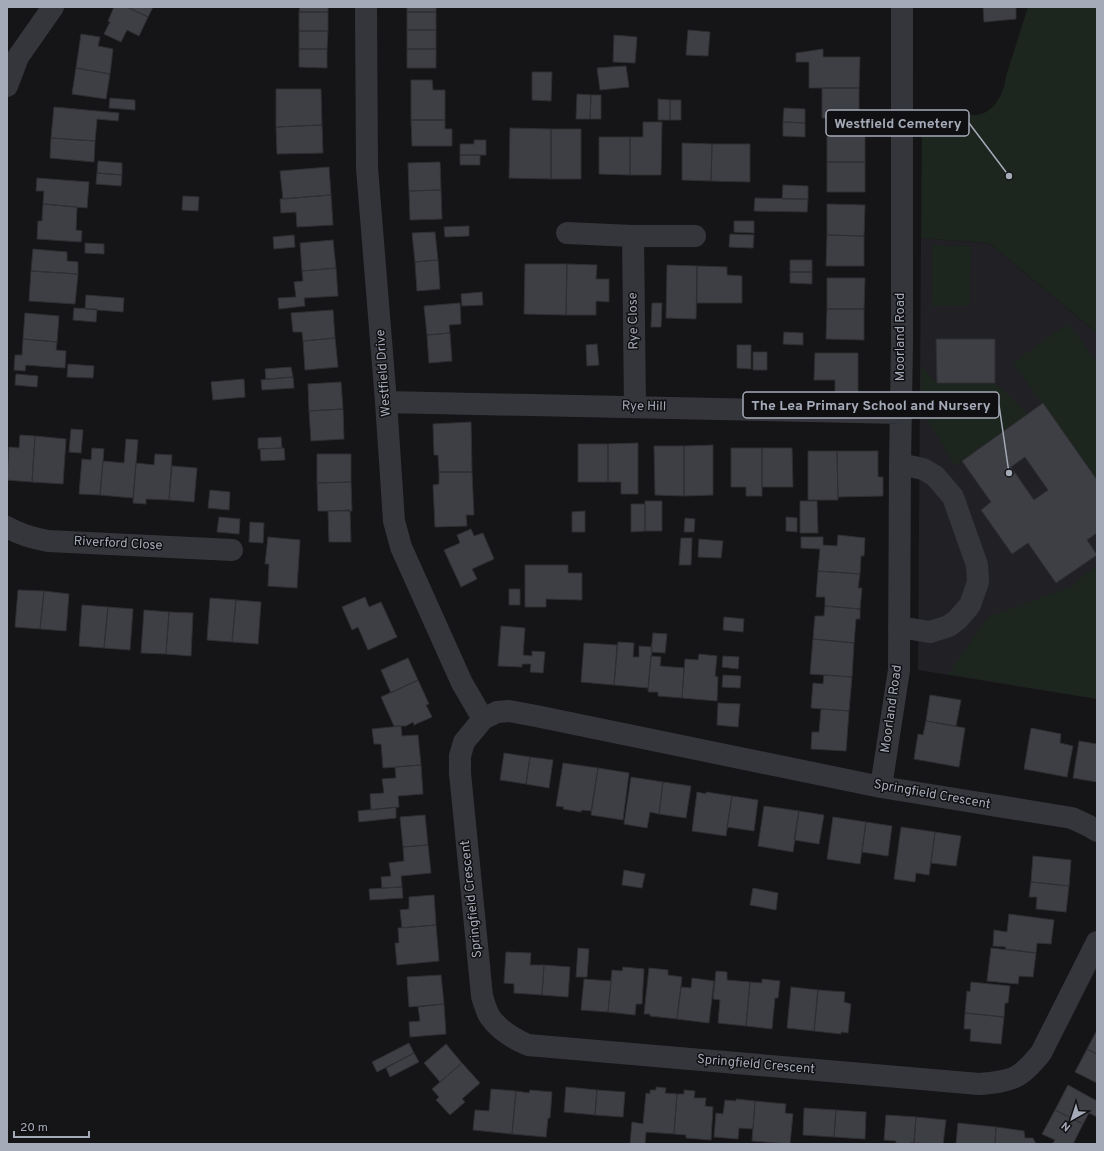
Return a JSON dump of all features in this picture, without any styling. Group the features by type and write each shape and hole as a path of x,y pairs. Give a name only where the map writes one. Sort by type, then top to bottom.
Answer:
{"street":[{"path":"7,86 18,57 53,7"},
{"name":"Westfield Drive","path":"366,7 367,168 394,521 401,547 462,683 483,719"},
{"name":"Moorland Road","path":"881,786 899,670 902,7"},
{"path":"567,233 633,236 695,236"},
{"name":"Rye Close","path":"633,236 635,407"},
{"name":"Rye Hill","path":"386,402 901,413"},
{"path":"899,627 930,632 949,626 958,619 970,605 978,582 977,565 953,498 935,476 923,469 900,464"},
{"name":"Riverford Close","path":"7,527 23,535 48,540 232,550"},
{"name":"Springfield Crescent","path":"1097,831 1072,818 881,786 509,711 497,712 483,719 464,742 460,756 460,773 482,996 490,1016 499,1027 514,1039 528,1045 979,1084 1002,1082 1019,1076 1030,1067 1041,1053 1097,942"}],"shaded area":[{"path":"1028,7 1097,7 1097,333 989,243 921,238 922,115 978,115 984,113 994,105 1001,94"},
{"path":"921,238 989,243 1097,333 1097,699 918,670"},
{"path":"933,245 971,246 970,306 932,306"},
{"path":"1068,323 1097,362 1097,480 1013,363"},
{"path":"921,365 937,383 995,383 1028,414 955,466 925,415 921,412"},
{"path":"1097,565 1097,699 948,674 988,617 1070,587"}],"building":[{"path":"114,7 127,7 148,17 139,36 127,30 121,42 104,34 110,22 108,21"},
{"path":"127,7 153,7 148,17"},
{"path":"300,7 328,7 328,12 299,12"},
{"path":"407,7 436,7 436,12 407,12"},
{"path":"983,7 1016,7 1016,19 984,22"},
{"path":"299,12 328,12 328,31 299,31"},
{"path":"407,12 436,12 436,30 407,30"},
{"path":"407,30 436,30 436,49 407,49"},
{"path":"688,30 710,32 708,56 686,55"},
{"path":"299,31 328,31 327,49 299,49"},
{"path":"81,34 100,37 98,46 113,49 110,74 76,68"},
{"path":"614,35 637,37 635,63 613,62"},
{"path":"299,49 327,49 327,68 299,67"},
{"path":"407,49 436,49 436,68 407,68"},
{"path":"823,49 823,57 860,57 859,88 809,88 809,62 796,62 796,53"},
{"path":"626,66 629,87 600,90 597,68"},
{"path":"76,68 110,74 106,99 72,94"},
{"path":"532,72 552,72 551,101 532,100"},
{"path":"411,80 432,80 433,90 445,90 445,120 411,120"},
{"path":"822,88 859,88 859,119 822,118"},
{"path":"276,89 321,89 322,125 276,127"},
{"path":"577,94 591,95 590,119 576,119"},
{"path":"591,95 601,95 601,119 590,119"},
{"path":"110,98 135,100 135,110 109,108"},
{"path":"658,99 670,100 670,120 658,120"},
{"path":"670,100 681,100 681,120 670,120"},
{"path":"54,107 119,113 118,121 97,119 95,141 51,138"},
{"path":"784,108 805,109 805,123 783,122"},
{"path":"411,120 445,120 445,129 452,129 452,146 412,146"},
{"path":"643,122 662,122 661,175 630,175 630,137 643,137"},
{"path":"783,122 805,123 805,137 783,136"},
{"path":"322,125 323,153 277,154 276,127"},
{"path":"510,128 551,129 551,179 509,178"},
{"path":"551,129 581,129 581,179 551,179"},
{"path":"827,132 865,132 865,162 827,162"},
{"path":"599,137 630,137 630,175 599,174"},
{"path":"51,138 95,141 94,162 50,158"},
{"path":"474,140 486,140 486,155 460,155 460,144 474,144"},
{"path":"682,143 712,144 711,181 682,180"},
{"path":"712,144 750,144 750,182 711,181"},
{"path":"460,155 480,155 480,165 460,165"},
{"path":"98,161 122,163 122,175 97,173"},
{"path":"440,162 441,190 409,191 408,163"},
{"path":"827,162 865,162 865,192 827,192"},
{"path":"329,167 331,195 283,199 280,171"},
{"path":"97,173 122,175 121,186 96,184"},
{"path":"37,178 89,182 87,208 43,204 44,191 36,191"},
{"path":"783,185 808,186 808,199 782,199"},
{"path":"441,190 442,219 410,220 409,191"},
{"path":"331,195 333,225 297,227 296,212 281,213 280,199"},
{"path":"183,196 199,197 198,211 182,210"},
{"path":"755,198 808,199 807,212 754,211"},
{"path":"43,204 77,207 76,230 82,231 81,242 37,239 38,221 42,221"},
{"path":"827,204 865,205 864,236 827,235"},
{"path":"734,221 754,221 754,233 734,232"},
{"path":"469,226 469,236 445,237 444,227"},
{"path":"435,232 438,260 415,262 412,233"},
{"path":"730,234 754,235 753,248 729,247"},
{"path":"294,235 295,247 274,249 273,237"},
{"path":"827,235 864,236 864,266 826,266"},
{"path":"333,240 336,268 302,271 300,243"},
{"path":"85,243 104,244 104,254 85,253"},
{"path":"33,249 67,252 67,261 78,262 78,274 31,271"},
{"path":"438,260 440,289 417,291 415,262"},
{"path":"790,260 812,260 812,272 790,272"},
{"path":"525,264 567,264 566,315 524,314"},
{"path":"567,264 597,265 596,279 609,279 609,302 596,301 596,315 566,315"},
{"path":"667,265 697,266 696,319 666,318"},
{"path":"697,266 727,267 727,275 742,276 742,303 697,303"},
{"path":"336,268 338,296 304,298 305,306 279,309 278,298 296,297 294,282 303,281 302,271"},
{"path":"31,271 78,274 75,304 29,301"},
{"path":"790,272 812,272 812,284 790,283"},
{"path":"827,278 865,278 864,309 827,309"},
{"path":"482,292 483,305 462,306 461,294"},
{"path":"86,295 124,298 123,312 85,309"},
{"path":"460,303 461,324 449,325 450,333 427,335 424,306"},
{"path":"652,303 662,303 661,327 651,327"},
{"path":"74,308 97,309 96,322 73,320"},
{"path":"827,309 864,309 864,340 826,339"},
{"path":"333,310 335,338 303,341 302,332 293,332 291,313"},
{"path":"25,313 59,316 57,342 23,339"},
{"path":"784,332 803,333 803,345 783,344"},
{"path":"450,333 452,361 429,363 427,335"},
{"path":"335,338 338,367 305,370 303,341"},
{"path":"23,339 57,342 56,350 66,351 65,368 26,365 25,371 14,370 15,355 22,355"},
{"path":"936,339 995,339 995,383 937,383"},
{"path":"597,344 599,365 587,366 586,345"},
{"path":"737,345 751,345 751,369 737,368"},
{"path":"753,352 767,352 767,370 753,370"},
{"path":"815,353 858,353 858,393 835,393 835,380 814,380"},
{"path":"68,364 94,366 93,378 67,377"},
{"path":"291,367 293,377 266,379 265,369"},
{"path":"16,374 38,376 37,387 15,385"},
{"path":"293,377 294,388 262,390 261,380"},
{"path":"244,379 245,397 213,400 211,382"},
{"path":"341,382 343,409 309,411 308,384"},
{"path":"1043,403 1097,480 1097,533 1087,540 1097,555 1056,583 1028,543 1012,554 981,510 991,502 962,461","holes":["1025,457 1048,490 1034,500 1011,467"]},
{"path":"343,409 344,439 311,441 309,411"},
{"path":"471,422 472,472 439,472 438,455 434,455 433,424"},
{"path":"71,429 83,430 81,453 69,452"},
{"path":"20,435 35,436 32,482 7,480 9,447 19,448"},
{"path":"35,436 66,439 63,484 32,482"},
{"path":"281,437 282,448 258,449 258,438"},
{"path":"126,439 138,440 133,498 100,495 103,461 124,463"},
{"path":"638,443 638,494 621,494 621,482 608,482 608,444"},
{"path":"578,444 608,444 608,482 578,482"},
{"path":"713,445 713,495 684,496 684,446"},
{"path":"654,446 684,446 684,496 655,495"},
{"path":"92,448 104,449 100,495 79,494 82,459 91,460"},
{"path":"284,448 285,460 261,461 260,449"},
{"path":"731,448 762,448 762,496 746,496 746,487 731,487"},
{"path":"762,448 792,448 793,487 762,487"},
{"path":"808,451 837,451 838,500 808,500"},
{"path":"837,451 878,451 878,477 883,477 883,496 838,497"},
{"path":"155,454 172,455 169,500 146,499 146,504 133,503 136,463 154,465"},
{"path":"317,454 351,454 351,482 317,483"},
{"path":"172,466 197,468 194,502 169,500"},
{"path":"439,472 472,472 474,515 466,515 467,526 435,527 433,485 439,484"},
{"path":"351,482 352,511 318,511 317,483"},
{"path":"210,490 230,492 229,510 208,508"},
{"path":"645,501 662,501 662,531 645,531"},
{"path":"800,501 817,501 818,533 800,533"},
{"path":"631,504 645,504 645,531 631,532"},
{"path":"350,510 351,542 329,542 328,511"},
{"path":"585,511 585,532 572,532 572,512"},
{"path":"219,517 240,519 239,534 217,532"},
{"path":"786,517 797,518 797,532 786,531"},
{"path":"685,518 695,519 694,532 684,532"},
{"path":"250,522 264,523 263,543 249,542"},
{"path":"471,529 474,536 483,533 494,559 472,569 477,579 461,587 444,550 460,543 457,535"},
{"path":"838,535 865,538 864,556 861,556 860,574 818,571 820,549 801,548 801,537 823,537 823,545 837,546"},
{"path":"268,537 300,540 297,588 268,586 269,564 265,564"},
{"path":"681,538 692,538 691,565 679,565"},
{"path":"699,539 723,541 721,558 698,557"},
{"path":"525,565 568,565 568,573 582,573 582,600 546,599 546,607 525,607"},
{"path":"818,571 860,574 858,588 862,588 860,609 825,606 825,597 816,597"},
{"path":"509,589 520,589 520,605 509,605"},
{"path":"18,590 44,591 40,629 15,627"},
{"path":"44,591 69,594 66,631 40,629"},
{"path":"365,597 369,607 381,602 397,637 368,650 358,627 352,630 342,607"},
{"path":"210,598 236,600 232,642 207,640"},
{"path":"236,600 261,602 258,644 232,642"},
{"path":"82,605 108,607 104,648 79,646"},
{"path":"825,606 860,609 860,619 856,619 854,643 813,639 815,616 824,616"},
{"path":"108,607 133,609 130,650 104,648"},
{"path":"144,610 169,612 166,654 141,653"},
{"path":"169,612 193,613 191,656 166,654"},
{"path":"724,617 744,619 743,632 723,630"},
{"path":"501,626 525,628 523,655 532,656 532,651 545,652 543,673 530,672 531,664 522,664 522,667 498,666"},
{"path":"653,633 667,634 665,653 651,652"},
{"path":"813,639 854,643 852,677 810,674"},
{"path":"618,642 634,643 633,657 639,657 639,646 652,647 648,688 614,685"},
{"path":"584,643 617,645 614,685 581,682"},
{"path":"699,654 717,656 715,676 718,677 717,701 682,698 685,659 698,660"},
{"path":"651,656 661,657 660,666 684,668 682,698 658,696 658,692 648,692"},
{"path":"723,656 739,657 738,669 722,667"},
{"path":"408,658 418,680 391,693 381,670"},
{"path":"723,675 741,676 740,688 722,687"},
{"path":"824,675 852,677 849,711 811,708 813,683 823,684"},
{"path":"418,680 429,704 426,705 432,717 414,725 413,722 406,726 394,726 381,697"},
{"path":"930,695 961,700 956,726 926,721"},
{"path":"718,703 740,704 738,727 717,725"},
{"path":"821,709 849,711 846,751 811,749 812,732 819,732"},
{"path":"926,721 965,728 959,767 914,759 918,734 923,735"},
{"path":"401,726 402,736 418,735 421,765 383,768 381,744 374,744 372,729"},
{"path":"1031,728 1061,734 1060,743 1073,746 1067,777 1024,769"},
{"path":"1079,741 1097,744 1097,782 1073,778"},
{"path":"504,753 530,757 526,784 500,780"},
{"path":"530,757 553,760 549,788 526,784"},
{"path":"563,763 598,768 591,811 582,810 581,812 563,809 564,807 556,806"},
{"path":"421,765 423,794 398,796 399,807 371,810 370,794 384,793 382,779 396,778 395,767"},
{"path":"598,768 629,773 623,820 591,815"},
{"path":"631,777 663,782 659,814 650,812 647,828 624,824"},
{"path":"663,782 691,786 686,818 659,814"},
{"path":"697,792 732,796 726,836 692,831"},
{"path":"732,796 758,800 754,831 727,827"},
{"path":"764,806 799,811 793,852 758,846"},
{"path":"396,807 396,818 359,822 358,811"},
{"path":"799,811 824,815 819,844 794,840"},
{"path":"425,815 428,845 403,847 400,817"},
{"path":"833,817 866,822 860,864 827,859"},
{"path":"866,822 892,826 888,856 862,852"},
{"path":"901,827 935,832 929,875 916,873 915,882 894,879"},
{"path":"935,832 961,836 956,866 931,863"},
{"path":"428,845 431,873 401,876 402,887 382,888 381,877 391,876 389,863 404,861 403,847"},
{"path":"1033,856 1071,860 1069,886 1031,882"},
{"path":"624,870 645,874 642,888 622,885"},
{"path":"1031,882 1069,886 1066,912 1036,909 1037,897 1029,897"},
{"path":"402,887 403,898 370,900 369,889"},
{"path":"753,888 778,893 776,910 750,905"},
{"path":"434,895 436,925 402,928 400,910 409,909 409,897"},
{"path":"1009,914 1054,920 1051,944 1037,943 1036,953 993,946 994,930 1007,932"},
{"path":"436,925 439,961 397,965 395,943 399,943 398,928"},
{"path":"578,948 589,949 587,977 576,977"},
{"path":"991,948 1036,953 1033,977 1019,976 1018,984 987,981"},
{"path":"506,952 531,953 530,965 544,965 542,995 514,993 514,984 504,983"},
{"path":"544,965 570,967 568,997 542,995"},
{"path":"623,967 644,969 642,1004 636,1004 635,1015 608,1012 612,970 622,971"},
{"path":"649,968 668,970 668,975 682,977 677,1019 644,1014"},
{"path":"716,971 727,972 727,980 750,982 746,1026 718,1023 720,1000 713,999"},
{"path":"441,975 444,1004 409,1007 407,977"},
{"path":"692,978 714,981 709,1023 677,1019 681,987 691,988"},
{"path":"584,979 611,981 608,1012 581,1010"},
{"path":"762,979 780,981 778,998 775,998 772,1029 746,1026 750,982 762,983"},
{"path":"971,982 1010,986 1008,1003 1005,1003 1004,1017 965,1013 967,991 970,992"},
{"path":"791,987 818,990 814,1031 787,1028"},
{"path":"818,990 845,992 844,1002 851,1004 848,1033 841,1032 841,1034 814,1031"},
{"path":"444,1004 446,1034 410,1037 409,1022 420,1021 418,1007"},
{"path":"965,1013 1004,1017 1001,1044 970,1041 971,1029 964,1029"},
{"path":"1097,1030 1097,1054 1087,1049"},
{"path":"409,1043 414,1053 377,1072 372,1062"},
{"path":"446,1044 462,1063 440,1082 424,1063"},
{"path":"1087,1049 1097,1054 1097,1083 1075,1072"},
{"path":"414,1053 419,1062 390,1077 386,1068"},
{"path":"462,1063 480,1083 462,1099 465,1102 450,1115 436,1100 439,1097 432,1089"},
{"path":"1068,1085 1097,1101 1097,1117 1089,1113 1083,1124 1055,1110"},
{"path":"566,1087 597,1090 595,1115 564,1112"},
{"path":"656,1087 666,1088 665,1093 677,1094 674,1134 646,1132 645,1144 630,1144 632,1122 643,1124 646,1093 650,1094 650,1090 656,1090"},
{"path":"491,1089 516,1091 512,1134 473,1130 475,1110 489,1111"},
{"path":"530,1090 552,1092 550,1118 548,1118 546,1137 512,1134 516,1091 529,1093"},
{"path":"597,1090 625,1092 623,1117 595,1115"},
{"path":"684,1090 695,1091 694,1098 706,1098 705,1106 713,1107 711,1140 686,1138 686,1135 674,1134 677,1094 684,1094"},
{"path":"736,1099 755,1101 753,1129 739,1128 738,1139 714,1137 716,1113 723,1114 725,1100 736,1101"},
{"path":"755,1101 786,1104 785,1113 793,1114 790,1144 752,1141"},
{"path":"804,1108 836,1110 834,1137 803,1135"},
{"path":"836,1110 866,1112 865,1139 834,1137"},
{"path":"1055,1110 1083,1124 1073,1144 1052,1144 1055,1140 1042,1134"},
{"path":"886,1115 916,1117 914,1143 896,1144 896,1141 884,1140"},
{"path":"916,1117 946,1120 943,1144 914,1143"},
{"path":"958,1123 996,1127 995,1144 956,1144"},
{"path":"996,1127 1024,1131 1025,1138 1033,1138 1036,1144 995,1144"}],"place":[{"name":"Westfield Cemetery","path":"1009,176"},
{"name":"The Lea Primary School and Nursery","path":"1009,473"}]}
